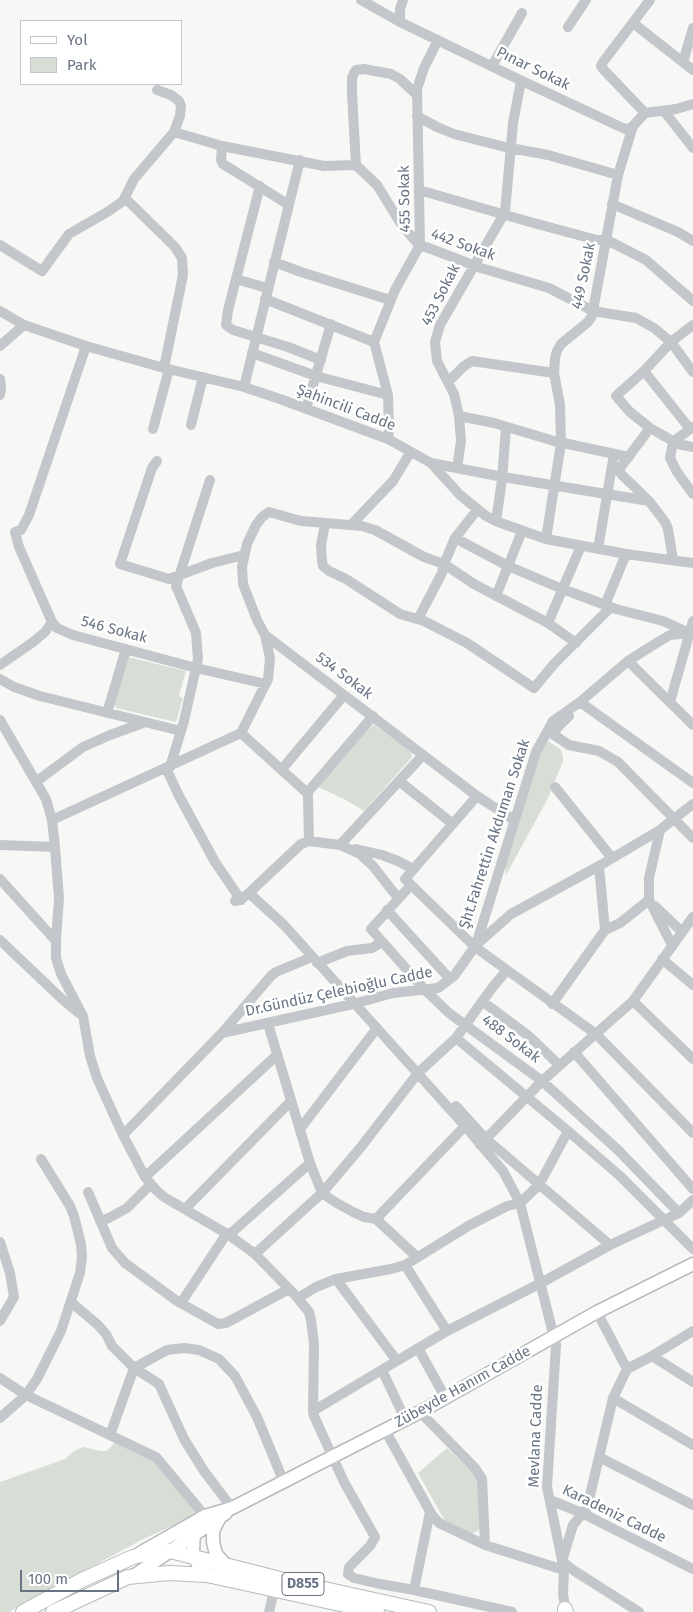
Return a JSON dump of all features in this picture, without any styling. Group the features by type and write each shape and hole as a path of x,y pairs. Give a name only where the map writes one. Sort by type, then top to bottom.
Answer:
{"highway":[{"name":"Zübeyde Hanım Cadde","path":"24,1612 82,1580 133,1557 156,1552 174,1552"},
{"name":"D855","path":"174,1552 288,1581 429,1612"},
{"name":"Zübeyde Hanım Cadde","path":"61,1610 135,1576 169,1573 207,1575"},
{"name":"D855","path":"207,1575 378,1612"}],"main road":[{"name":"Zübeyde Hanım Cadde","path":"133,1557 201,1518 232,1508 283,1480 420,1412 597,1312 693,1264"},
{"name":"Zübeyde Hanım Cadde","path":"135,1576 174,1552 232,1508"},
{"path":"201,1518 193,1536 192,1546 198,1565 207,1575"},
{"path":"219,1519 213,1531 213,1542 216,1554 225,1564"}],"street":[{"name":"Pınar Sokak","path":"361,0 400,22 521,81 625,129 633,126"},
{"path":"400,22 401,3 403,0"},
{"path":"568,27 586,0"},
{"path":"644,113 601,66 650,0"},
{"path":"492,66 522,13"},
{"path":"632,23 693,70"},
{"path":"683,62 693,28"},
{"name":"455 Sokak","path":"374,342 390,300 420,245 418,83 438,40"},
{"path":"174,132 222,146 324,166 356,166 352,93 354,72 364,69 391,74 400,79 417,95"},
{"name":"453 Sokak","path":"457,468 461,441 459,416 454,394 437,361 435,342 440,325 461,292 473,266 506,209 510,148 521,81"},
{"path":"0,245 42,271 69,234 115,208 125,198 134,179 174,132 180,116 181,106 175,97 157,90"},
{"path":"633,126 644,113 676,110 693,104"},
{"path":"664,111 693,148"},
{"path":"417,116 446,131 510,148 548,155 618,175"},
{"name":"449 Sokak","path":"546,538 561,443 560,405 554,373 557,351 571,335 588,322 593,311 618,175 633,126"},
{"path":"222,146 221,160 223,164 289,205"},
{"path":"244,387 300,160"},
{"name":"442 Sokak","path":"356,166 377,185 401,224 420,245 473,266 549,288 593,311 636,318 654,328 672,342 693,372"},
{"path":"260,186 226,321 227,326 233,330 256,336 321,360"},
{"path":"419,190 597,240 607,240 646,260 693,300"},
{"path":"125,198 175,247 182,258 183,275 167,368 153,429"},
{"path":"612,204 678,232 693,241"},
{"path":"274,262 390,300"},
{"path":"236,279 374,342 388,395 388,439"},
{"name":"Şahincili Cadde","path":"0,312 24,324 86,346 244,387 388,439 430,463 460,495 477,510 496,522 546,538 581,546 693,563"},
{"path":"0,346 24,324"},
{"path":"306,409 331,324"},
{"path":"693,325 672,342 616,396 630,412 650,428 682,446 693,447"},
{"path":"0,665 33,642 45,632 52,622 25,562 15,532 21,530 29,515 86,346"},
{"path":"252,353 316,376 388,395"},
{"path":"448,382 464,366 472,361 554,373"},
{"path":"644,371 692,428 681,435 672,447 670,458 674,468 690,484 693,494"},
{"path":"191,425 203,377"},
{"path":"0,379 2,387 0,395"},
{"path":"459,416 506,427 531,436 629,457"},
{"path":"496,522 503,477 506,427"},
{"path":"650,428 620,468 621,474 649,501 665,522 673,560"},
{"path":"351,525 393,481 410,453"},
{"path":"598,548 610,453"},
{"path":"157,461 152,468 120,564 169,579 218,561 244,555"},
{"path":"430,463 649,501"},
{"path":"210,480 176,586 196,634 198,659 181,731 168,767 178,794 215,862 240,900 284,926 465,1126 540,1184 610,1245"},
{"path":"418,619 442,573 455,538 477,510"},
{"name":"534 Sokak","path":"324,524 301,521 269,512 256,525 246,544 242,567 243,584 265,635 477,796 514,820"},
{"path":"576,642 548,623 474,584 444,564 424,557 375,530 362,526 324,524 321,544 323,566 329,571 352,583 400,614 418,619 467,644 534,688 611,607 626,554"},
{"path":"496,596 522,531"},
{"path":"455,538 508,566 564,589 611,607 663,622 692,634"},
{"path":"548,623 581,546"},
{"path":"670,702 692,634 693,621"},
{"name":"546 Sokak","path":"52,622 56,628 66,633 196,668 266,684"},
{"name":"Şht.Fahrettin Akduman Sokak","path":"475,946 536,752 544,735 558,716 580,702 628,662 670,635 692,634"},
{"path":"52,820 241,733 266,684 270,658 265,635"},
{"path":"107,713 126,649"},
{"path":"628,662 693,725"},
{"path":"0,679 14,687 40,696 181,731"},
{"path":"282,770 344,695"},
{"path":"693,783 580,702 556,728 554,735 569,745 599,751 618,762 693,838"},
{"path":"307,793 373,716"},
{"path":"0,720 46,798 52,820 59,898 56,958 61,974 83,1016 90,1056 97,1078 122,1135 148,1181 164,1197 228,1234 255,1254 309,1312 313,1329 313,1410 344,1482 375,1536 370,1546 349,1568 349,1576 512,1612"},
{"path":"37,781 83,748 110,735 143,723"},
{"path":"241,733 307,793 309,841"},
{"path":"340,845 423,755"},
{"path":"399,781 453,824"},
{"path":"555,787 612,858"},
{"name":"488 Sokak","path":"477,796 413,869 408,882 398,898 371,929 425,990 449,1013 542,1081 618,1150 679,1213"},
{"name":"Dr.Gündüz Çelebioğlu Cadde","path":"222,1033 354,1004 393,993 438,988 454,976 475,946 511,914 660,830 693,804"},
{"path":"660,830 649,878 649,900 672,945"},
{"path":"240,900 301,844 309,841 340,845 382,855 413,869"},
{"path":"0,845 55,847"},
{"path":"340,845 360,854 373,866 398,898"},
{"path":"599,866 605,930"},
{"path":"0,879 56,940"},
{"path":"408,882 475,946 552,1004 596,1034 693,1133"},
{"path":"552,1004 605,930 620,923 649,900"},
{"path":"649,900 682,932"},
{"path":"388,910 450,980"},
{"path":"482,1141 542,1081 633,1001 693,917"},
{"path":"0,940 62,999 83,1016"},
{"path":"122,1135 222,1033 276,972 347,951 372,948 382,942"},
{"path":"662,958 692,982"},
{"path":"255,1254 322,1192 361,1147 418,1072 456,1038 507,970"},
{"path":"482,1001 530,1037 559,1066"},
{"path":"633,1001 693,1059"},
{"path":"268,1024 310,1163 322,1192 353,1212 376,1220 418,1257"},
{"path":"300,1129 377,1028"},
{"path":"456,1038 620,1176 693,1249"},
{"path":"574,1052 693,1189"},
{"path":"100,1221 126,1208 148,1181 277,1055"},
{"path":"418,1072 433,1080 482,1141"},
{"path":"185,1209 291,1101"},
{"path":"376,1220 465,1126"},
{"path":"298,1298 316,1287 336,1279 391,1269 405,1264 470,1224 507,1206 520,1203 540,1184 568,1131"},
{"name":"Mevlana Cadde","path":"482,1141 503,1171 520,1203 556,1345 547,1487 563,1565 562,1611"},
{"path":"0,1418 26,1395 37,1379 61,1331 80,1272 81,1244 70,1206 41,1159"},
{"path":"182,1303 228,1234 310,1163"},
{"path":"88,1192 118,1256 144,1278 218,1324 226,1323 288,1289"},
{"path":"313,1410 447,1331 540,1284 610,1245 679,1213 693,1200"},
{"path":"0,1242 10,1273 14,1297 0,1320"},
{"path":"405,1264 447,1331"},
{"path":"336,1279 397,1361"},
{"path":"71,1302 98,1325 106,1334 112,1346 134,1368 159,1384 184,1439 204,1471 232,1508"},
{"path":"597,1312 627,1369"},
{"path":"563,1565 573,1525 587,1508 613,1398 627,1369 693,1331"},
{"path":"110,1435 134,1368 160,1353 176,1348 199,1350 219,1359 235,1376 253,1409 283,1480"},
{"path":"418,1348 445,1397"},
{"path":"652,1356 693,1382"},
{"path":"382,1370 405,1419"},
{"path":"0,1378 26,1395 159,1459 201,1518"},
{"path":"613,1398 693,1446"},
{"path":"420,1412 475,1468 482,1479 485,1544"},
{"path":"385,1430 430,1512 438,1523 485,1544 563,1565 639,1612"},
{"path":"599,1457 693,1505"},
{"name":"Karadeniz Cadde","path":"550,1500 582,1513 693,1569"},
{"path":"414,1590 430,1512"},
{"path":"269,1612 274,1590"}],"green space":[{"path":"128,657 186,671 179,696 183,698 176,722 116,708 113,702"},
{"path":"374,725 410,750 412,757 364,811 318,787 367,730"},
{"path":"548,741 560,749 563,761 548,798 506,875 505,864 532,776 539,755"},
{"path":"115,1442 151,1458 199,1514 143,1539 9,1612 0,1612 0,1482 65,1459 74,1451 84,1447 107,1451"},
{"path":"447,1448 481,1482 479,1530 472,1534 446,1523 418,1473"}]}
